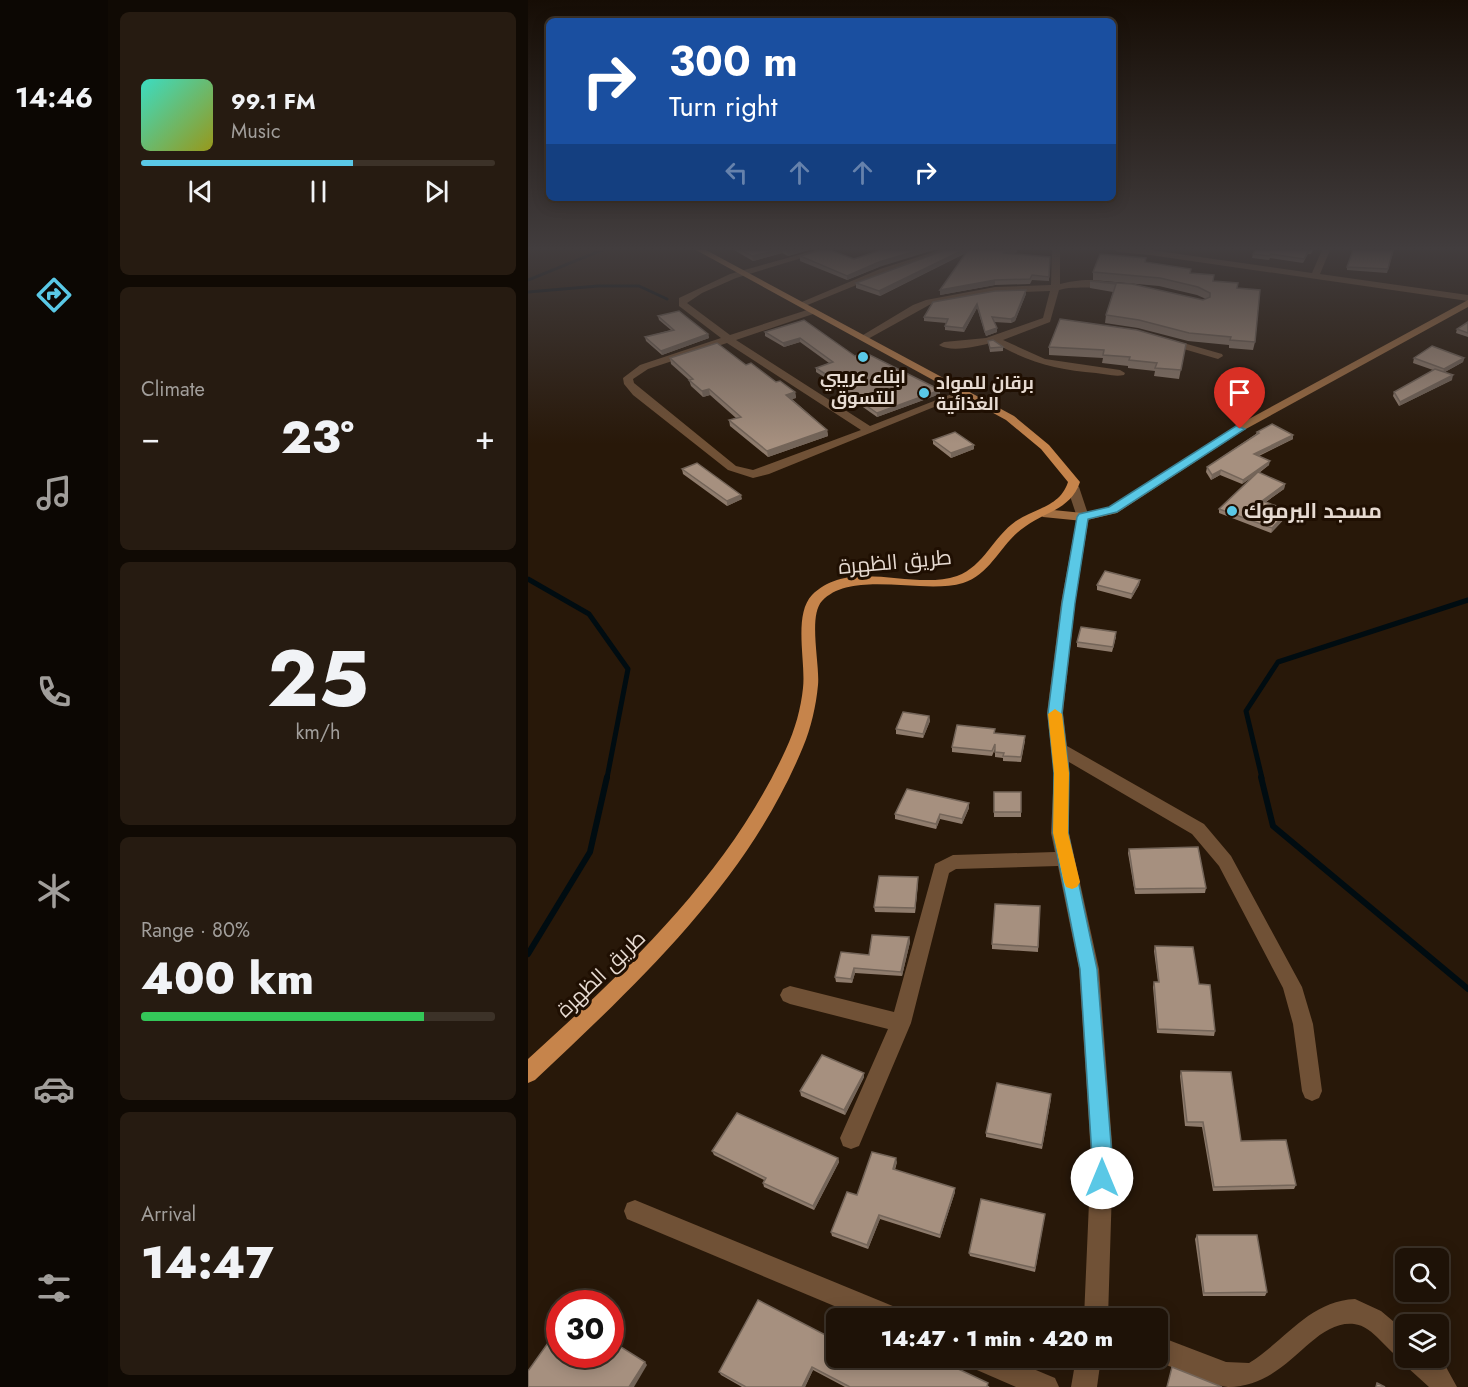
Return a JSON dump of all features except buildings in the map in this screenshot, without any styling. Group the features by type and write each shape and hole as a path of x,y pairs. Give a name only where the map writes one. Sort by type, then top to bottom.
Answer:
{"main road":[{"path":"821,315 1010,418 1036,438 1066,470 1074,482 1072,487"},
{"name":"طريق الظهرة","path":"528,1073 661,946 729,862 775,792 796,743 809,700 811,608 817,597 829,589 846,583 933,583 963,578 989,561 997,546 1011,531 1059,504 1072,487"}],"street":[{"path":"694,315 868,430"},
{"path":"792,315 730,340 644,367 628,378 629,384 637,393 732,468 742,472 765,472 966,392"},
{"path":"864,338 903,315"},
{"path":"1047,320 1048,315"},
{"path":"1043,513 1083,517 1113,510 1240,429 1442,315"},
{"path":"944,345 967,345 997,340 1047,320 1058,321"},
{"path":"1151,337 1218,356"},
{"path":"997,340 1014,352 1043,363 1120,373"},
{"path":"1072,487 1080,502 1083,517 1059,671 1055,713 1062,773 1060,833 1089,969 1102,1156 1096,1308"},
{"path":"1059,749 1181,818 1198,829 1211,842 1225,861 1292,987 1304,1024 1312,1091"},
{"path":"851,1138 902,1023 941,869 953,862 1067,859"},
{"path":"790,995 902,1023"},
{"path":"635,1210 867,1308"},
{"path":"1168,1352 1228,1375 1244,1377 1258,1373 1322,1322 1337,1313 1351,1310 1366,1315 1395,1340"},
{"path":"1002,1368 1046,1387"},
{"path":"1084,1387 1087,1368"},
{"path":"1428,1368 1437,1376 1444,1387"}],"waterway":[{"path":"528,579 589,614 628,669 607,778"},
{"path":"1262,778 1246,711 1278,662 1468,600"},
{"path":"528,954 590,852 607,777"},
{"path":"1261,777 1273,826 1468,989"}],"slow traffic":[{"path":"1055,714 1062,773 1060,833 1072,882"}],"place":[{"name":"ابناء عريبي للتسوق","path":"863,357"},
{"name":"برقان للمواد الغذائية","path":"924,393"},
{"name":"مسجد اليرموك","path":"1232,511"}],"route":[{"path":"1102,1178 1089,969 1060,833 1062,773 1055,713 1068,603 1083,517 1113,510 1240,429"}]}
